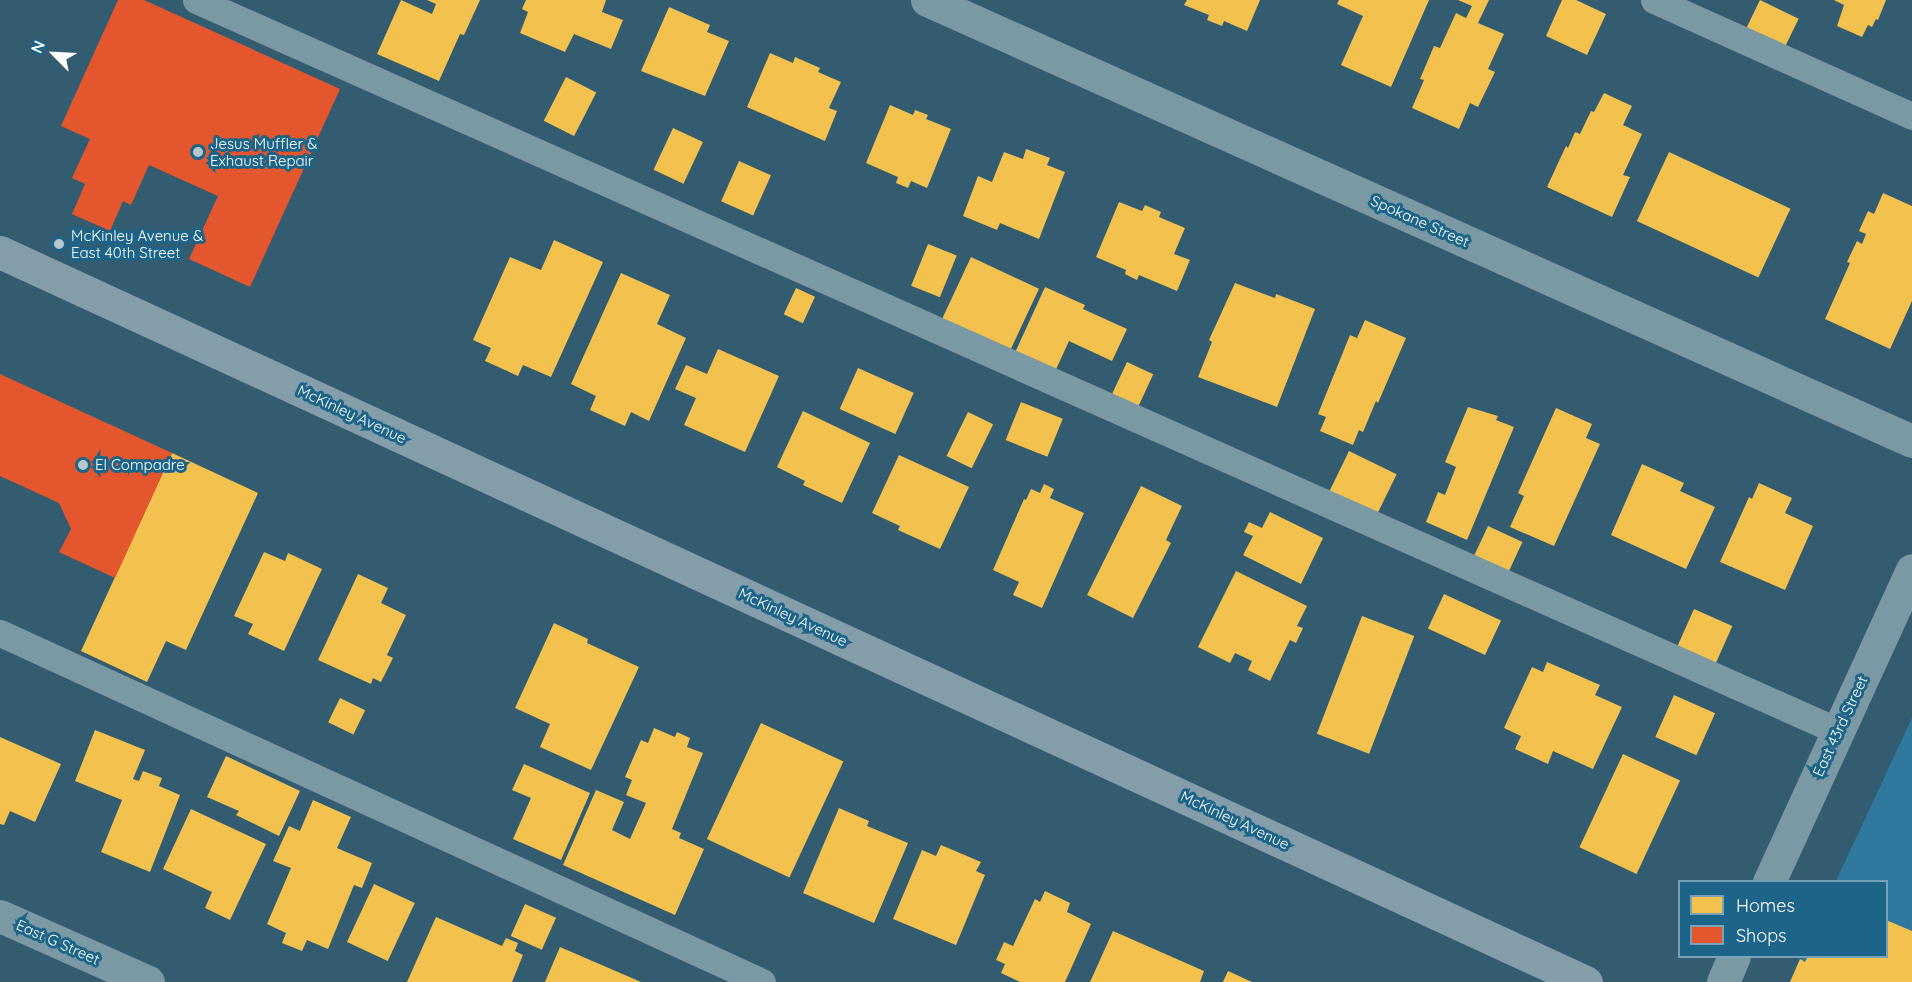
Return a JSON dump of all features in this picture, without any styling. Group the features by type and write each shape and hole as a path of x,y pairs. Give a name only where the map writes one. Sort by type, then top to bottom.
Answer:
{"main road":[{"name":"McKinley Avenue","path":"0,252 1586,982"}],"street":[{"name":"Spokane Street","path":"927,0 1912,441"},
{"name":"East 43rd Street","path":"1770,880 1912,570"},
{"name":"East G Street","path":"0,916 148,982"},
{"path":"1723,982 1734,958"}],"lane":[{"path":"196,0 1838,731"},
{"path":"1654,0 1912,116"},
{"path":"0,633 762,982"}],"shaded area":[{"path":"1912,718 1912,982 1790,982 1802,958 1888,958 1888,880 1836,880"}],"building: Homes":[{"path":"401,0 432,14 436,4 427,0 480,0 464,35 460,34 439,81 377,54"},
{"path":"526,0 606,0 602,12 623,20 611,49 574,34 565,52 520,33 528,12 522,9"},
{"path":"1187,0 1260,0 1247,31 1224,21 1222,26 1207,20 1209,15 1184,5"},
{"path":"1339,0 1429,0 1391,87 1341,65 1363,16 1337,4"},
{"path":"1458,0 1489,0 1478,23 1504,34 1488,69 1495,72 1478,107 1470,103 1459,129 1412,108 1424,80 1420,79 1434,46 1440,48 1456,13 1466,18 1472,6"},
{"path":"1562,0 1576,0 1606,14 1587,55 1546,36"},
{"path":"1760,0 1799,19 1782,53 1743,34"},
{"path":"1834,0 1886,0 1878,20 1876,19 1872,27 1868,25 1862,37 1837,26 1844,5"},
{"path":"669,7 710,25 707,32 729,41 705,96 641,71"},
{"path":"770,53 793,63 795,57 820,68 818,72 841,82 829,108 837,111 825,141 747,107"},
{"path":"566,77 596,92 574,136 544,121"},
{"path":"1604,93 1632,106 1623,125 1642,134 1623,175 1630,177 1612,217 1547,187 1566,146 1568,148 1575,132 1580,134 1591,111 1594,112"},
{"path":"890,105 913,115 915,110 928,115 926,119 951,129 927,188 911,181 908,188 896,183 898,177 866,163"},
{"path":"673,128 703,142 683,184 654,170"},
{"path":"1026,149 1050,158 1047,165 1065,172 1039,239 1000,223 997,230 963,216 978,176 992,182 1004,152 1023,159"},
{"path":"1669,152 1790,209 1758,278 1637,221"},
{"path":"739,161 771,175 753,215 721,201"},
{"path":"1883,193 1912,206 1912,301 1890,349 1825,319 1850,263 1847,262 1857,241 1862,244 1866,234 1859,231 1868,211 1874,214"},
{"path":"1119,202 1142,211 1145,205 1161,212 1159,217 1185,228 1174,254 1190,260 1177,291 1139,275 1137,280 1125,274 1126,270 1096,257"},
{"path":"554,240 603,262 551,377 523,365 518,376 485,361 491,348 473,340 510,257 541,270"},
{"path":"928,244 957,256 940,297 911,286"},
{"path":"971,257 1039,289 1009,354 941,322"},
{"path":"621,273 670,295 657,324 686,338 649,421 631,412 625,426 590,410 596,396 571,384"},
{"path":"1235,283 1275,298 1276,294 1315,309 1277,407 1198,377 1212,342 1209,340"},
{"path":"1045,287 1085,305 1083,309 1127,329 1112,361 1069,341 1053,376 1013,357"},
{"path":"796,288 815,297 803,323 784,314"},
{"path":"1365,320 1406,338 1378,403 1376,401 1363,432 1359,430 1353,445 1320,431 1326,417 1318,414 1350,335 1357,338"},
{"path":"718,349 779,376 745,452 684,425 696,398 675,389 686,365 707,374"},
{"path":"1127,362 1153,374 1135,413 1109,401"},
{"path":"858,368 914,393 895,434 840,409"},
{"path":"1021,402 1063,419 1047,457 1006,440"},
{"path":"1468,407 1498,416 1496,420 1514,427 1467,540 1426,522 1438,492 1445,495 1456,467 1445,462"},
{"path":"1556,408 1592,424 1586,438 1600,444 1554,546 1510,527 1524,496 1518,493"},
{"path":"803,411 870,443 842,503 803,485 805,481 777,467"},
{"path":"968,412 993,424 972,468 947,456"},
{"path":"1349,451 1397,474 1376,517 1328,494"},
{"path":"172,453 258,493 186,650 166,641 147,682 81,651"},
{"path":"899,455 969,487 940,549 898,530 900,526 872,513"},
{"path":"1642,464 1684,483 1680,491 1715,507 1686,569 1611,535"},
{"path":"1759,483 1792,498 1785,513 1813,526 1785,590 1720,562 1749,497 1752,499"},
{"path":"1044,484 1054,489 1050,498 1084,513 1042,608 1013,595 1019,582 993,570 1024,499 1026,500 1031,489 1040,493"},
{"path":"1141,486 1182,506 1166,540 1171,543 1133,618 1087,595"},
{"path":"1270,512 1323,538 1301,584 1243,555 1253,536 1244,532 1249,522 1262,528"},
{"path":"1488,526 1522,542 1506,577 1472,561"},
{"path":"264,552 285,561 288,553 322,569 284,651 248,634 253,624 234,616"},
{"path":"1236,571 1307,606 1297,626 1303,628 1296,643 1290,640 1270,681 1248,670 1252,661 1235,653 1230,663 1198,647"},
{"path":"358,574 388,588 381,603 406,615 387,655 393,658 381,682 373,678 371,684 318,660"},
{"path":"1444,594 1501,621 1485,655 1428,628"},
{"path":"1694,609 1732,626 1714,668 1675,651"},
{"path":"1362,616 1414,636 1369,754 1317,734"},
{"path":"554,623 588,639 587,643 639,667 591,770 540,747 550,724 515,708"},
{"path":"1547,662 1600,685 1595,695 1622,707 1593,769 1553,751 1548,764 1515,749 1521,736 1504,728 1532,667 1543,672"},
{"path":"1674,695 1715,713 1696,755 1655,737"},
{"path":"340,698 365,710 353,735 328,722"},
{"path":"761,723 843,761 789,877 707,839"},
{"path":"654,728 675,737 677,732 690,738 687,747 703,753 672,829 681,833 679,838 704,849 675,915 563,865 596,790 624,802 612,830 630,839 646,803 626,795 632,780 625,777 641,740 648,743"},
{"path":"95,730 145,750 133,779 139,781 143,771 162,778 159,786 180,795 150,872 101,852 122,800 75,781"},
{"path":"0,737 61,764 35,822 10,811 4,825 0,824"},
{"path":"1623,754 1680,781 1637,874 1579,847"},
{"path":"226,756 300,791 279,836 236,815 239,811 207,797"},
{"path":"524,764 590,793 561,860 513,839 531,798 512,790"},
{"path":"313,800 351,817 337,848 372,863 362,888 354,885 328,949 307,940 302,951 282,943 286,933 267,924 291,868 273,861 289,826 300,831"},
{"path":"839,808 869,821 867,826 908,843 874,923 803,893"},
{"path":"191,809 266,844 230,920 205,908 212,892 163,869"},
{"path":"941,845 981,862 976,871 985,875 956,945 893,919 922,850 936,856"},
{"path":"374,884 415,903 388,961 347,942"},
{"path":"1045,891 1070,903 1067,912 1091,924 1065,982 1020,982 1001,973 1005,964 996,960 1004,942 1013,946 1035,899 1040,902"},
{"path":"525,904 556,918 542,950 511,936"},
{"path":"436,917 502,946 506,938 518,943 515,951 523,955 512,982 407,982"},
{"path":"1888,921 1912,931 1912,982 1790,982 1800,959 1805,962 1807,958 1888,958"},
{"path":"1113,931 1204,971 1200,982 1090,982"},
{"path":"560,947 641,982 545,982"},
{"path":"1228,971 1252,982 1223,982"}],"building: Shops":[{"name":"Jesus Muffler & Exhaust Repair","path":"118,0 144,0 340,89 250,287 189,259 218,196 149,165 131,205 123,201 110,231 72,214 85,184 72,178 90,139 61,126"},
{"name":"El Compadre","path":"0,374 172,453 115,578 59,552 71,529 59,503 0,476"}],"place":[{"name":"Jesus Muffler & Exhaust Repair","path":"198,152"},
{"name":"McKinley Avenue & East 40th Street","path":"59,244"},
{"name":"El Compadre","path":"83,465"}]}
